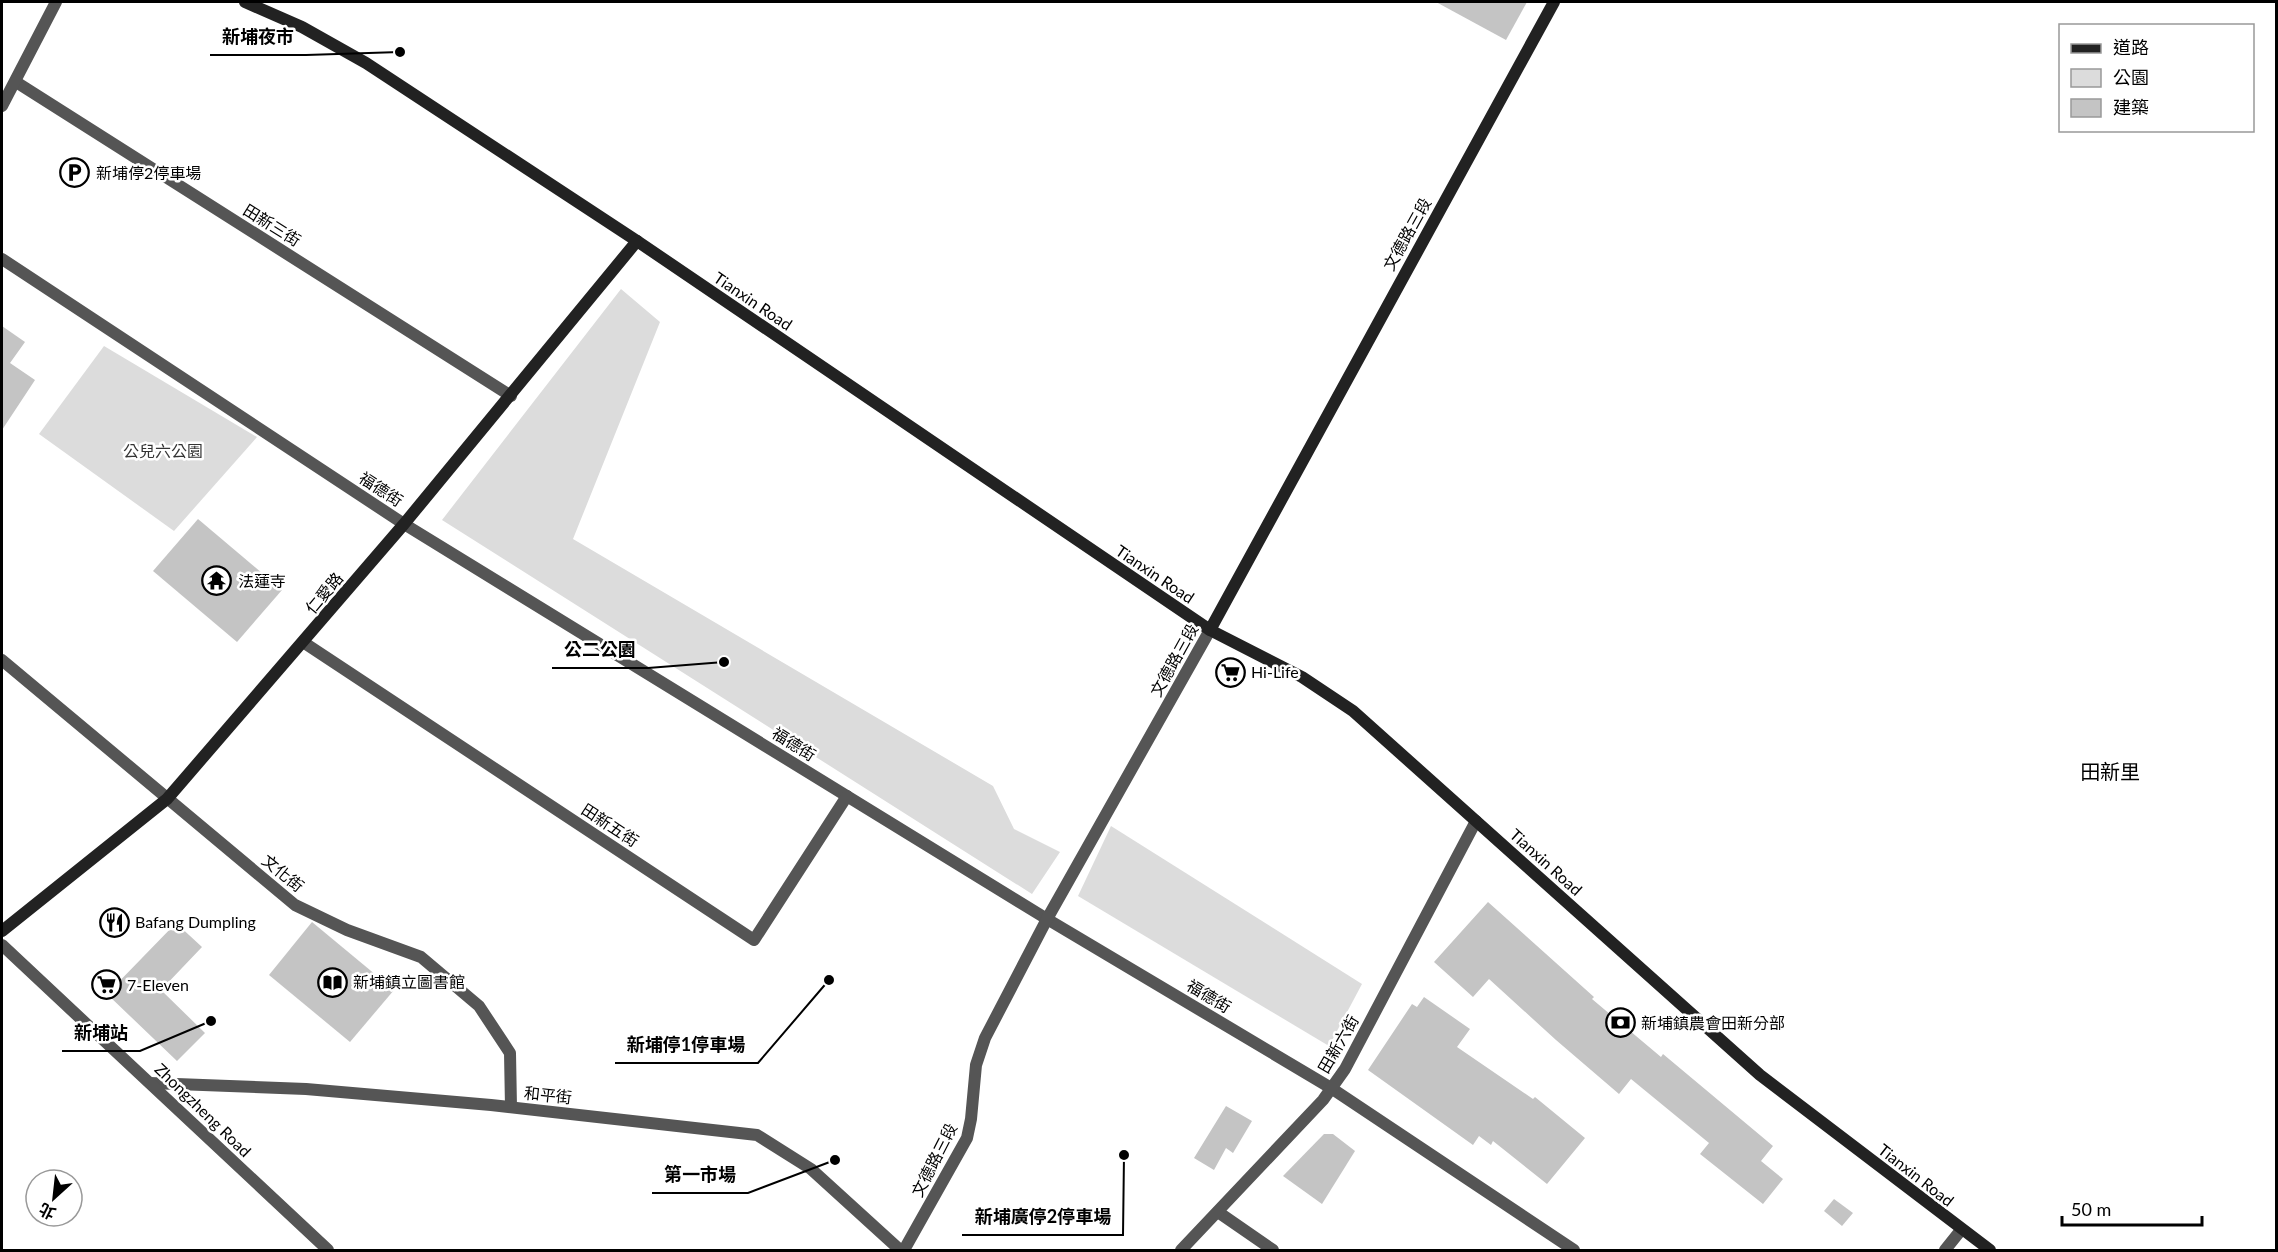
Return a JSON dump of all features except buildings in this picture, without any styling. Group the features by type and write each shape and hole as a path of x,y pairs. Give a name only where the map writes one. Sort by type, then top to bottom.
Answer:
{"main road":[{"name":"Tianxin Road","path":"244,2 302,27 366,63 637,241 1210,630 1302,677 1353,711 1760,1076 1990,1251"},
{"name":"文德路三段","path":"1210,630 1554,2"},
{"name":"仁愛路","path":"2,931 167,800 404,524 637,241"}],"street":[{"path":"2,106 56,2"},
{"name":"田新三街","path":"16,82 511,396"},
{"name":"福德街","path":"2,259 404,524 1047,920 1331,1088 1574,1251"},
{"name":"文德路三段","path":"902,1251 967,1138 976,1065 985,1038 1047,920 1210,630"},
{"name":"田新五街","path":"303,642 754,940 847,796"},
{"name":"文化街","path":"2,660 87,729 167,800 295,904 347,930 422,957 479,1006 510,1053 511,1107"},
{"name":"田新六街","path":"1181,1251 1323,1100 1345,1069 1476,821"},
{"name":"Zhongzheng Road","path":"2,945 328,1251"},
{"name":"和平街","path":"150,1083 306,1089 511,1107 758,1135 811,1169 902,1251"},
{"path":"1218,1212 1273,1251"},
{"path":"1945,1251 1961,1230"}],"green space":[{"path":"621,289 660,322 573,539 993,786 1014,829 1060,852 1032,894 442,520"},
{"name":"公兒六公園","path":"104,346 257,437 174,531 39,434"},
{"path":"1111,826 1362,984 1329,1046 1078,896"}],"place":[{"name":"新埔夜市","path":"400,52"},
{"name":"新埔停2停車場","path":"75,173"},
{"name":"法蓮寺","path":"217,581"},
{"name":"公二公園","path":"724,662"},
{"name":"Hi-Life","path":"1230,672"},
{"name":"Bafang Dumpling","path":"114,922"},
{"name":"新埔停1停車場","path":"829,980"},
{"name":"新埔鎮立圖書館","path":"332,982"},
{"name":"7-Eleven","path":"106,985"},
{"name":"新埔站","path":"211,1021"},
{"name":"新埔鎮農會田新分部","path":"1620,1023"},
{"name":"新埔廣停2停車場","path":"1124,1155"},
{"name":"第一市場","path":"835,1160"}],"district":[{"name":"田新里","path":"2110,772"}]}
